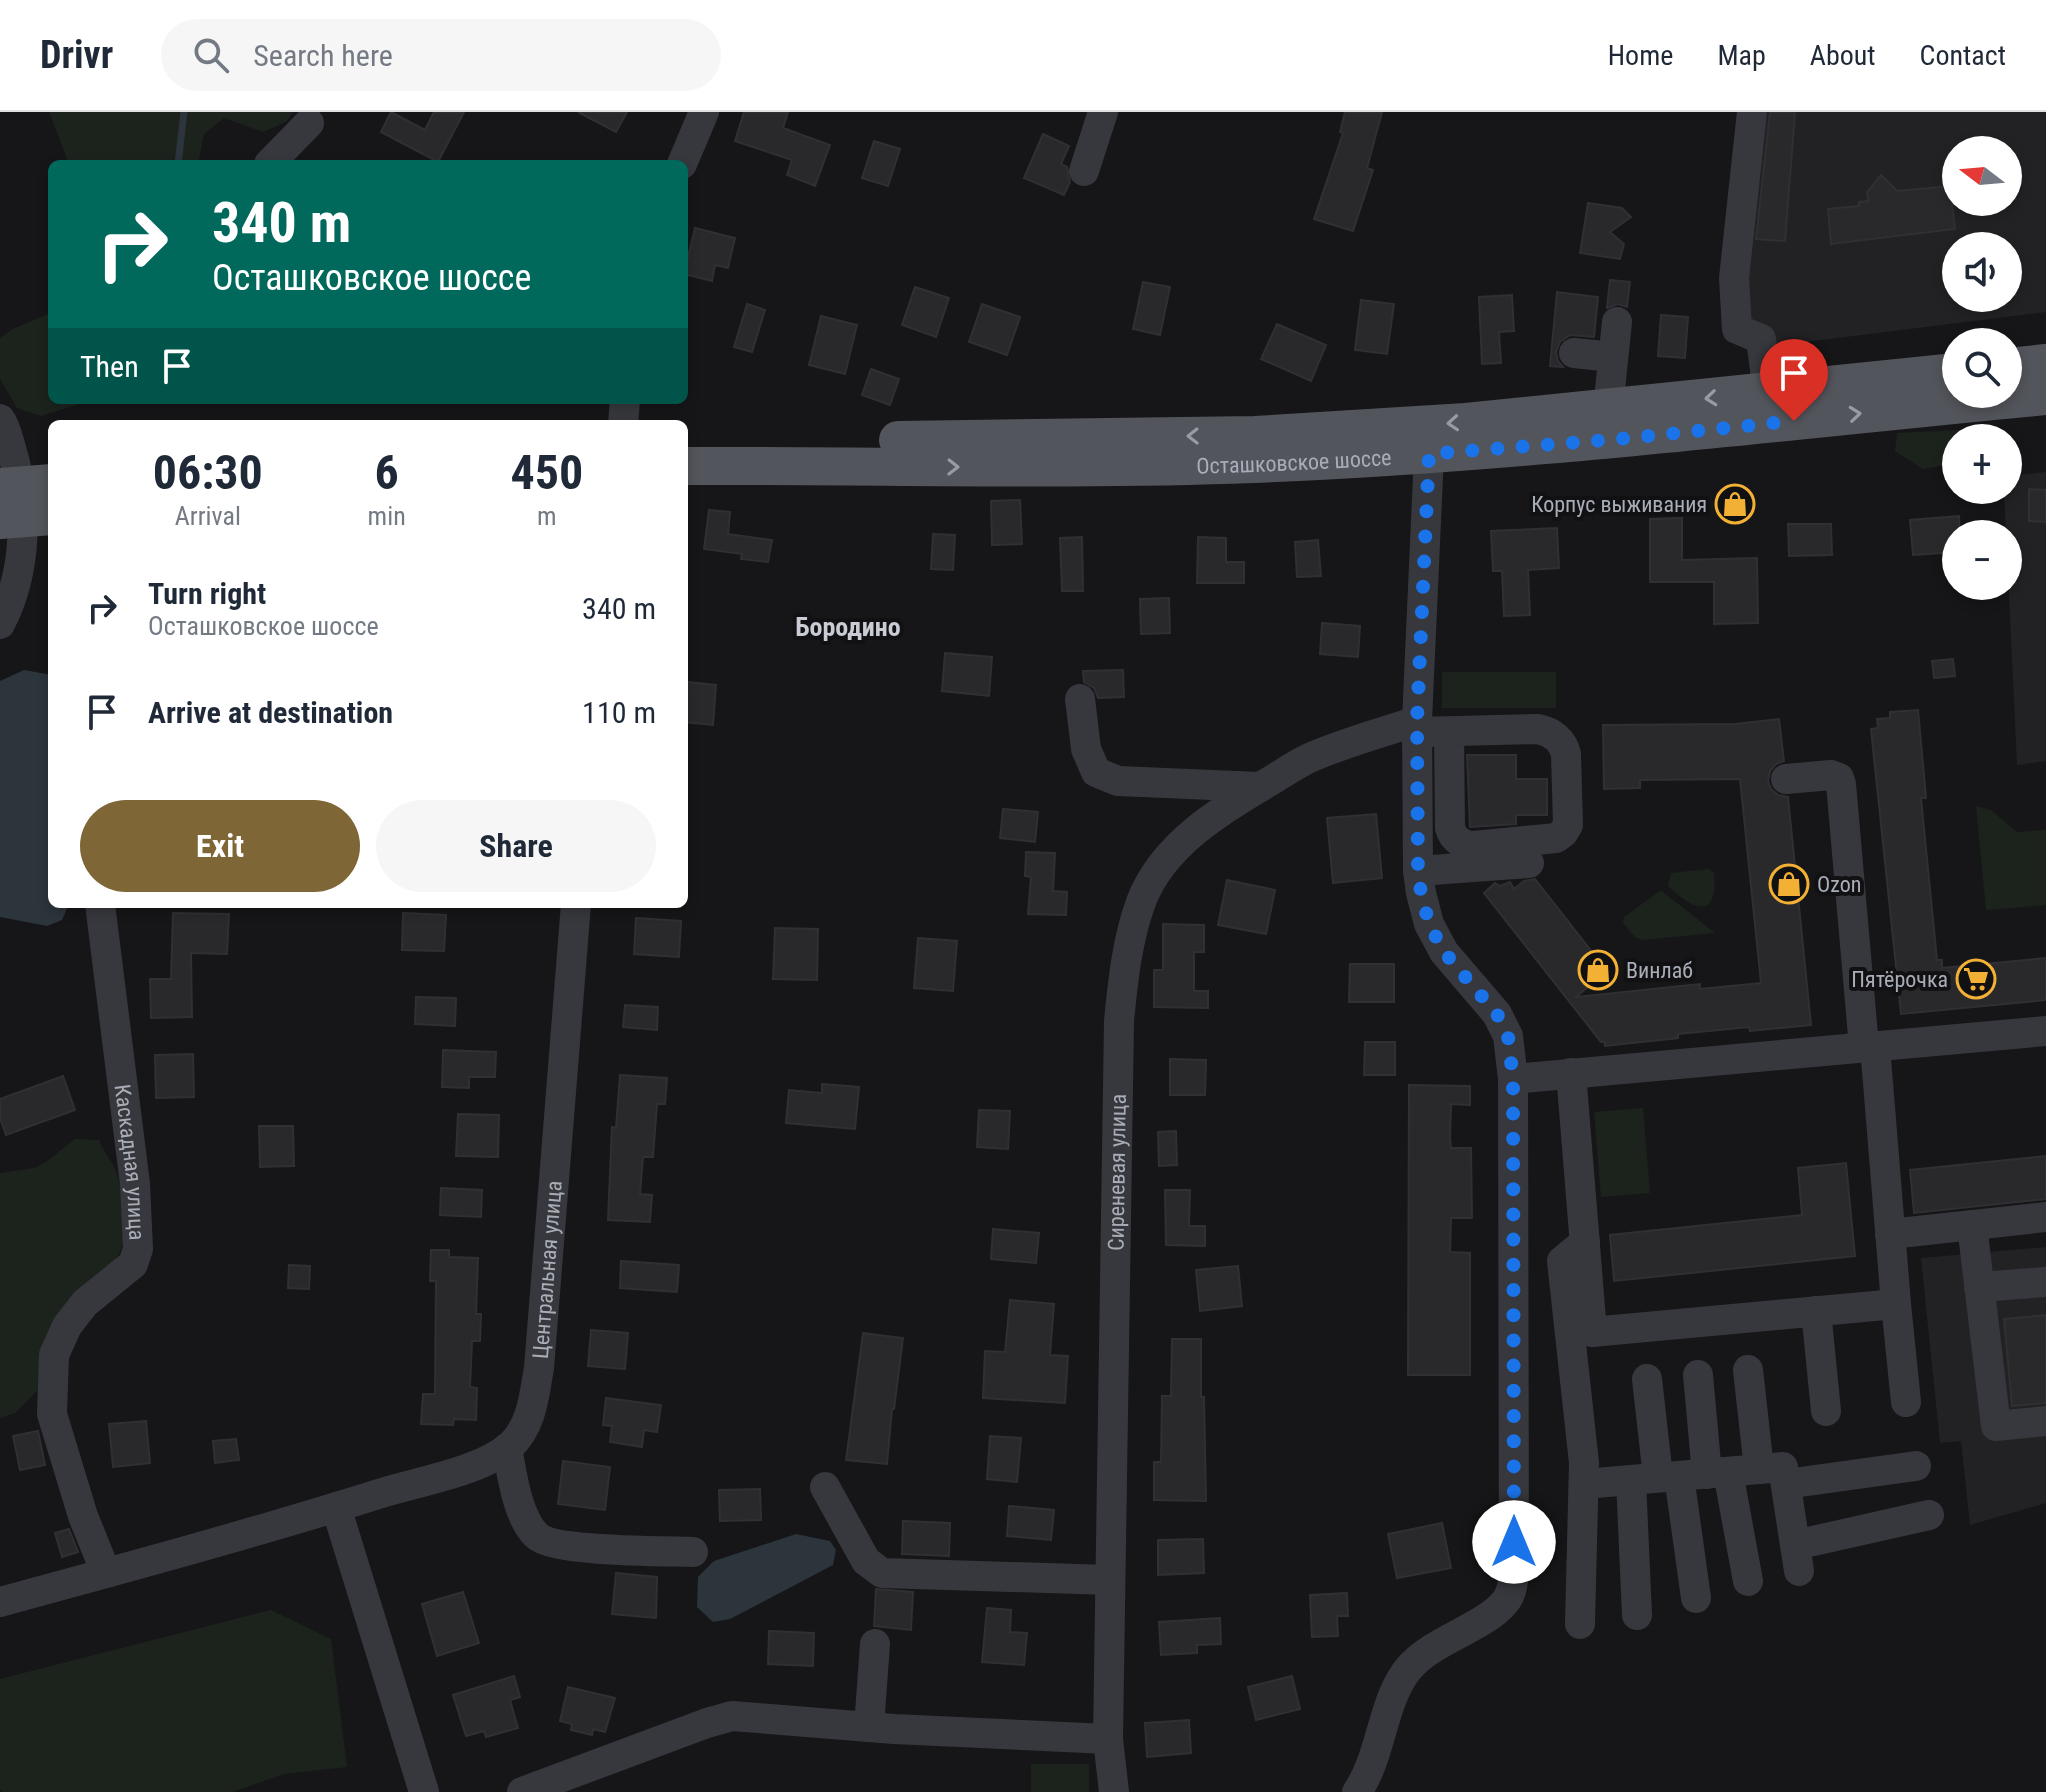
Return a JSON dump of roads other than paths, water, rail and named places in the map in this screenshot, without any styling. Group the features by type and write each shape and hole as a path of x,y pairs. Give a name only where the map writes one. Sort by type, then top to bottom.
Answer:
{"main road":[{"path":"2022,366 2046,363"},
{"name":"Осташковское шоссе","path":"688,441 1255,435 1466,422 1942,373"},
{"name":"Осташковское шоссе","path":"688,466 1023,468 1254,464 1619,439 2046,396"},
{"path":"0,487 48,483"},
{"path":"0,520 48,516"}],"street":[{"path":"684,160 704,112"},
{"path":"1084,171 1103,112"},
{"path":"1752,112 1734,278 1737,329 1761,339 1768,392"},
{"path":"273,160 309,123"},
{"path":"1608,409 1617,322"},
{"path":"1574,353 1613,357"},
{"path":"0,419 19,473 23,528 16,581 9,607 0,624"},
{"path":"1357,1792 1368,1774 1398,1686 1408,1670 1423,1654 1494,1612 1506,1601 1514,1573 1513,1079 1508,1036 1497,1014 1444,952 1429,924 1418,871 1417,726 1429,454"},
{"path":"0,463 8,527 0,587"},
{"path":"1080,699 1086,749 1096,772 1118,781 1260,787"},
{"name":"Сиреневая улица","path":"1113,1788 1108,1739 1119,1021 1123,974 1142,900 1156,873 1181,844 1224,807 1312,757 1417,726 1449,732"},
{"path":"1538,729 1552,733 1566,754 1568,825 1563,833 1556,838 1474,846 1456,838 1450,828 1449,732 1538,729"},
{"path":"1786,779 1831,775 1839,778 1841,784 1906,1402"},
{"path":"1418,871 1529,863"},
{"name":"Каскадная улица","path":"100,908 135,1184 138,1249 133,1264 85,1303 67,1326 54,1355 52,1414 83,1516 106,1573"},
{"name":"Центральная улица","path":"0,1602 474,1465 507,1448 523,1433 533,1405 539,1368 576,908"},
{"path":"1513,1079 2046,1031"},
{"path":"1571,1073 1592,1332 1896,1304"},
{"path":"1890,1234 2046,1217"},
{"path":"1972,1225 1996,1426 2046,1421"},
{"path":"1580,1624 1584,1463 1562,1261 1585,1242"},
{"path":"1979,1287 2046,1282"},
{"path":"1816,1311 1826,1411"},
{"path":"1748,1370 1759,1469"},
{"path":"1637,1615 1681,1476 1698,1375"},
{"path":"1647,1379 1681,1476 1696,1598"},
{"path":"507,1448 519,1505 536,1536 560,1545 693,1552"},
{"path":"1786,1484 1916,1466"},
{"path":"1584,1484 1783,1467 1797,1558 1929,1515"},
{"path":"1681,1476 1748,1581"},
{"path":"825,1487 866,1561 882,1573 1110,1580"},
{"path":"336,1507 424,1792"},
{"path":"869,1727 875,1644"},
{"path":"522,1792 732,1716 869,1727 1108,1739"}],"waterway":[{"path":"178,160 184,112"}],"place":[{"name":"Корпус выживания","path":"1735,504"},
{"name":"Ozon","path":"1789,884"},
{"name":"Винлаб","path":"1598,970"},
{"name":"Пятёрочка","path":"1976,979"}],"district":[{"name":"Бородино","path":"848,627"}]}
